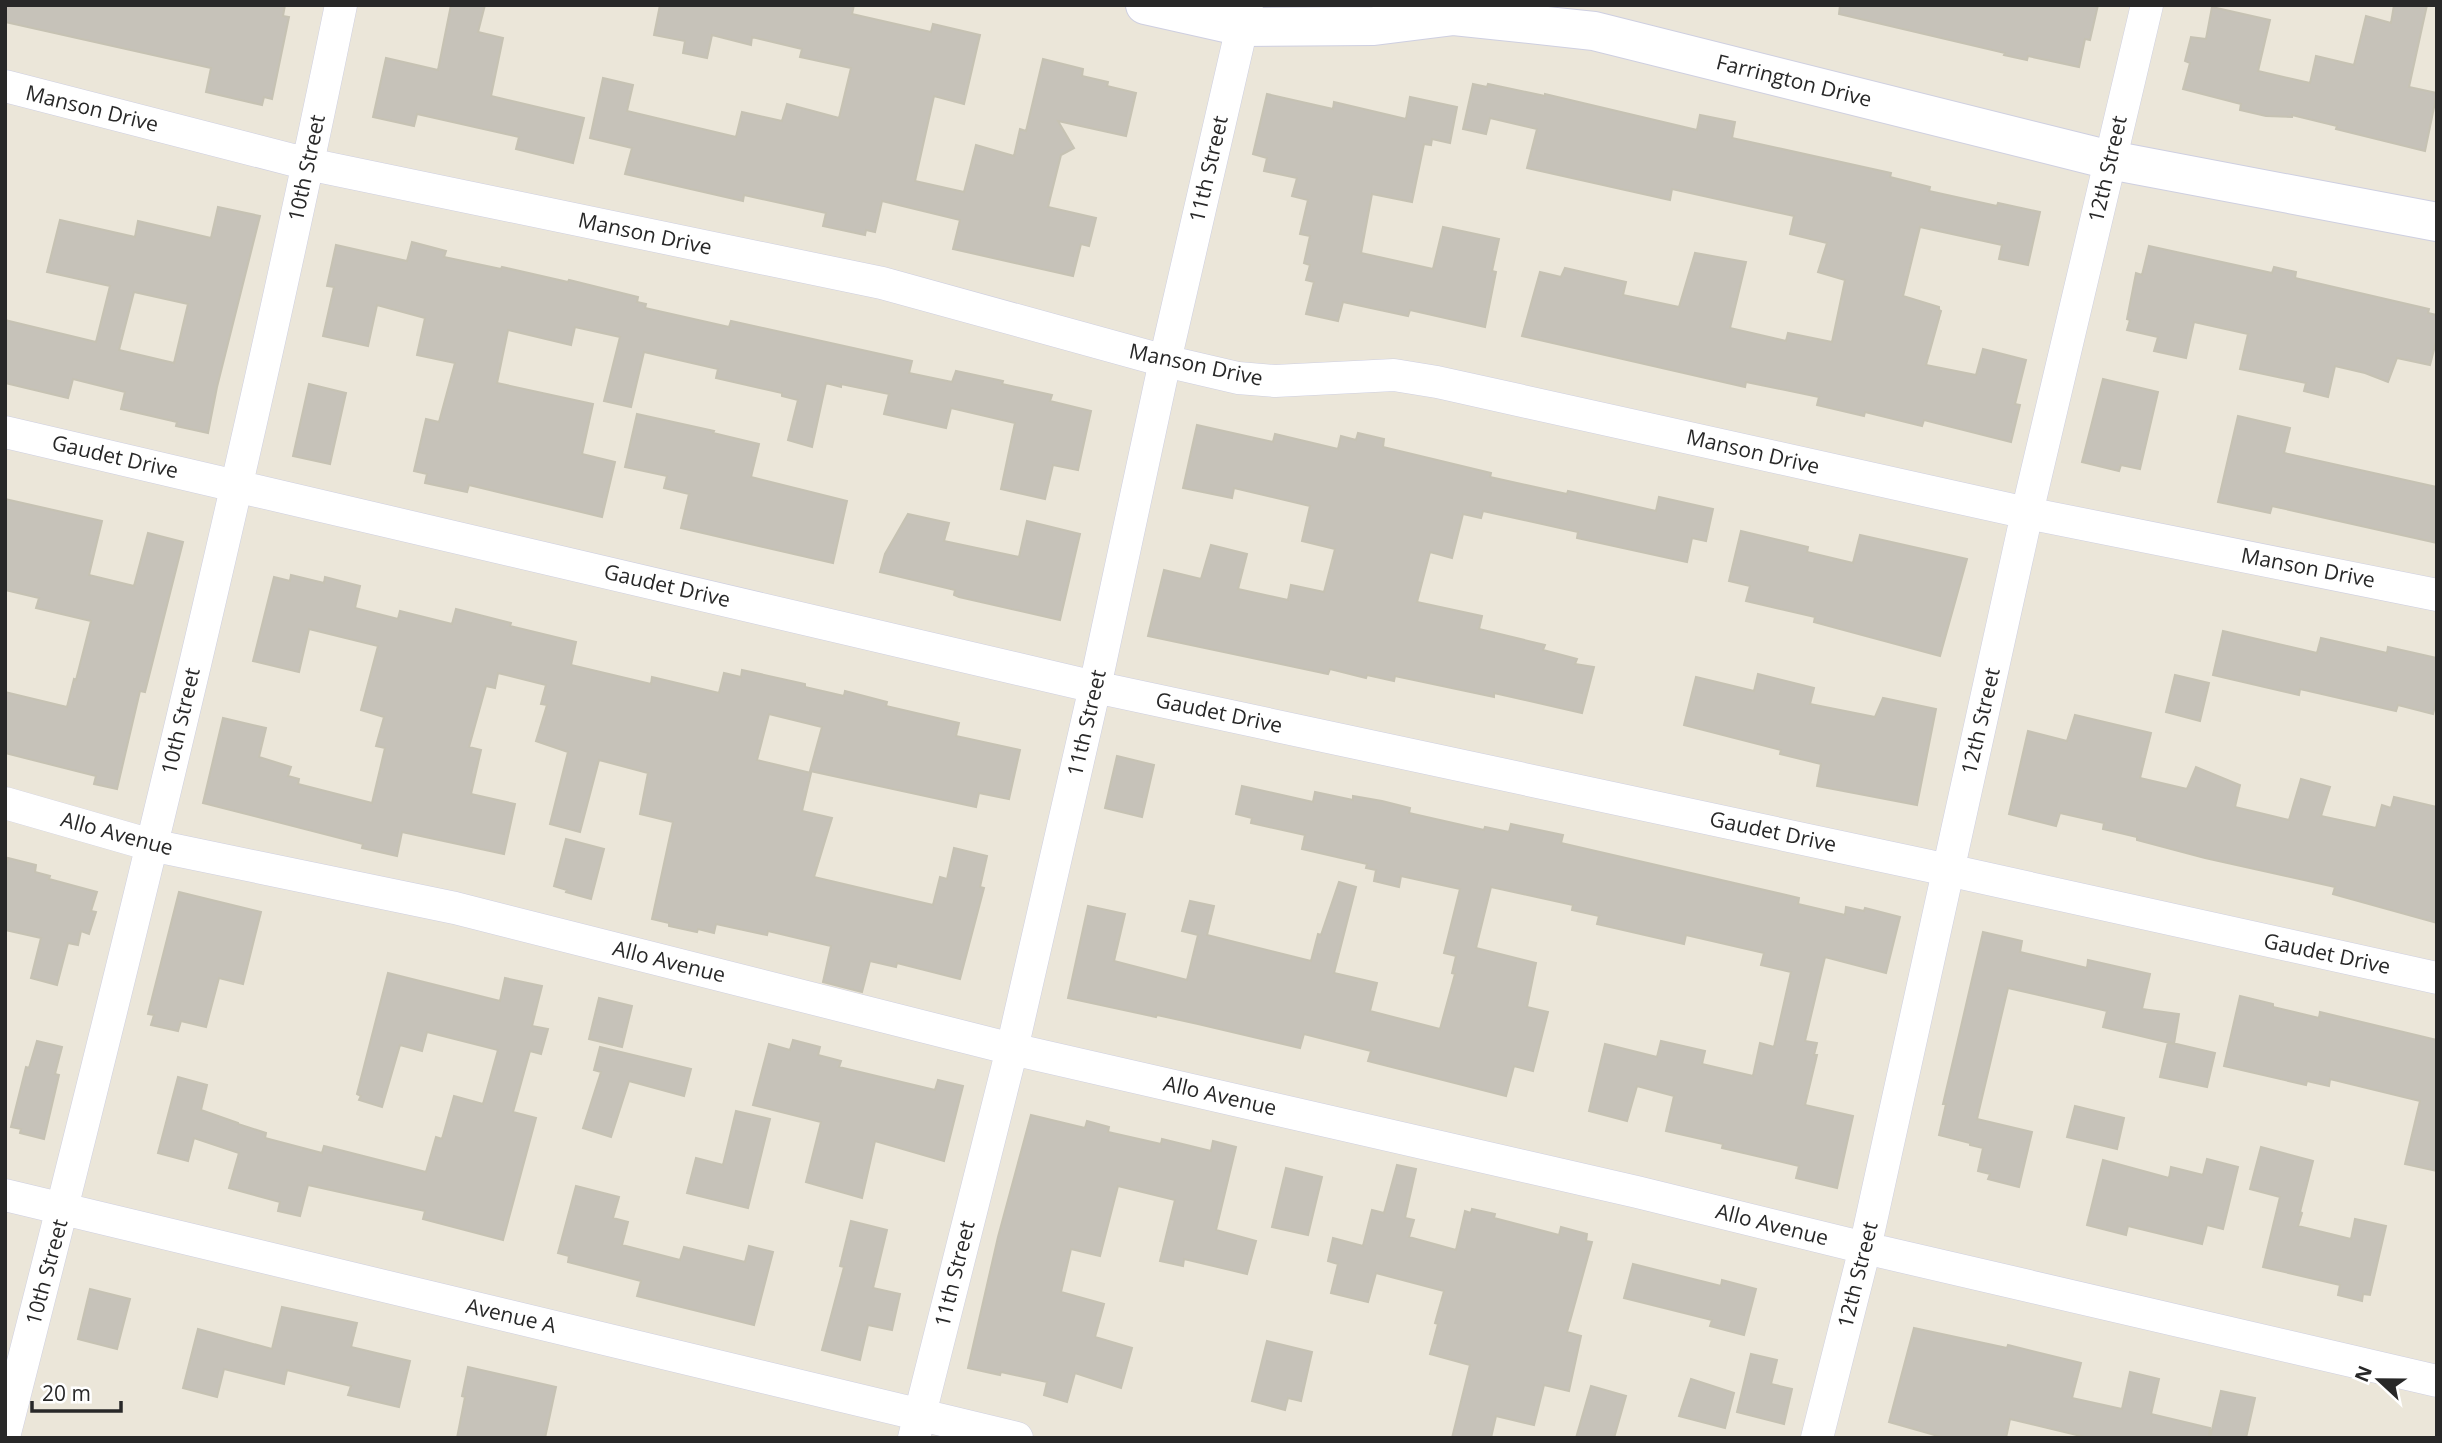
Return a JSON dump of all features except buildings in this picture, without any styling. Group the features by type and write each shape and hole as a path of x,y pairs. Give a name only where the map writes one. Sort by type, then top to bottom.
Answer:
{"street":[{"name":"10th Street","path":"5,1433 63,1209 237,485 341,5"},
{"name":"Farrington Drive","path":"1145,5 1374,26 1454,16 1594,31 2110,160 2437,222"},
{"name":"12th Street","path":"1817,1438 1865,1248 2027,513 2147,5"},
{"name":"11th Street","path":"917,1426 1012,1049 1095,687 1165,361 1245,16"},
{"name":"Manson Drive","path":"5,86 308,164 882,283 1165,361 1238,378 1275,381 1394,375 1437,382 2027,513 2437,595"},
{"name":"Gaudet Drive","path":"5,432 1095,687 2437,978"},
{"name":"Allo Avenue","path":"5,803 151,845 455,908 1012,1049 1637,1192 2437,1381"},
{"name":"Avenue A","path":"5,1195 917,1426 1017,1438"}]}
